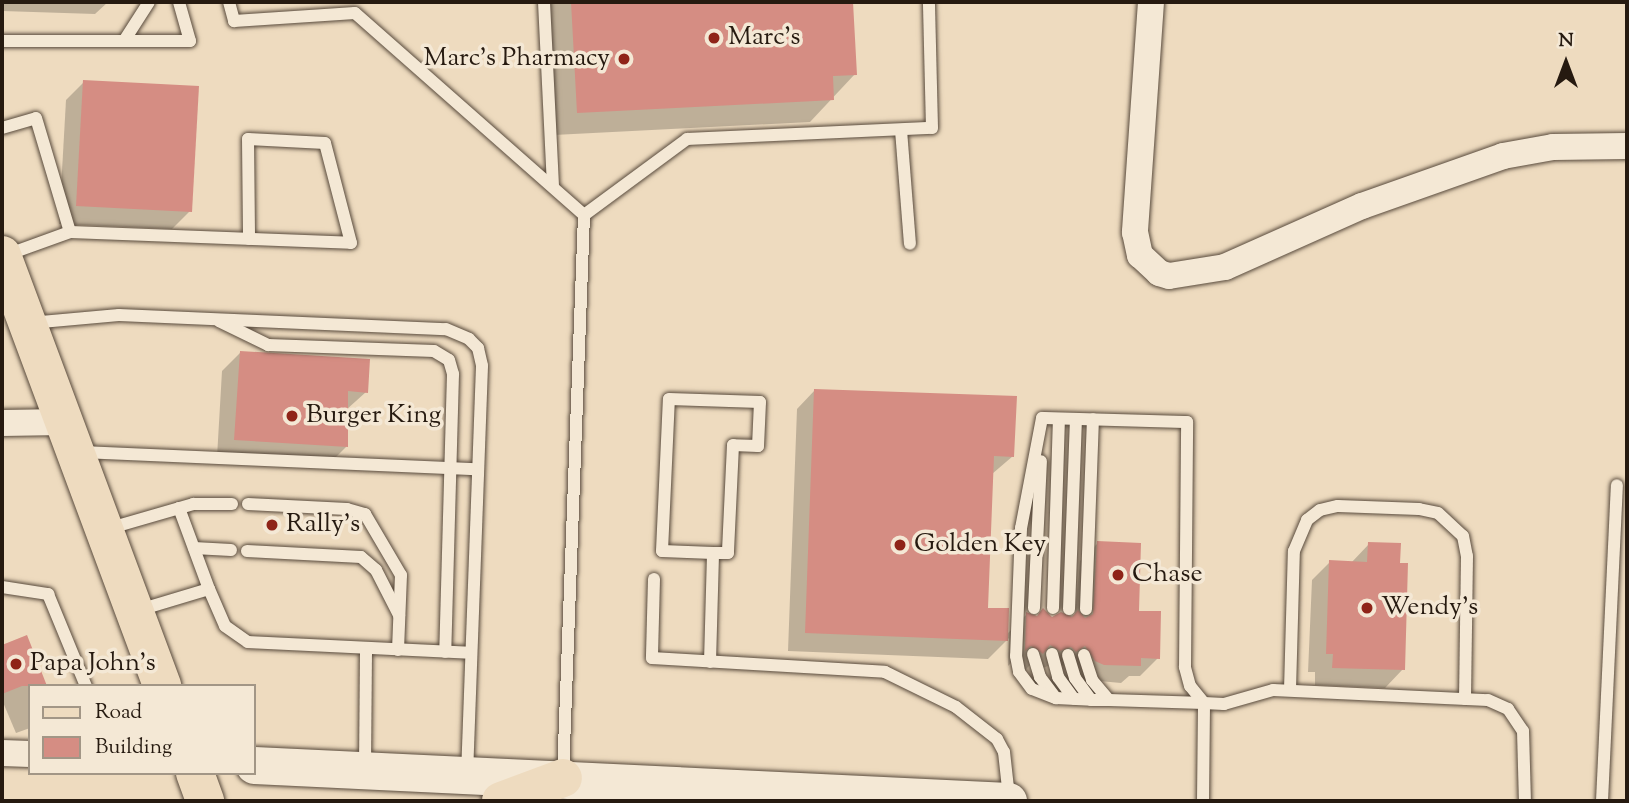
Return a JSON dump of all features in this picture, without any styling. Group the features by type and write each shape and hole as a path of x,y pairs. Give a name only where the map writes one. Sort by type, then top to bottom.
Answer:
{"main road":[{"path":"2,256 20,315 69,437 161,684"},
{"path":"256,765 467,773 1009,801"},
{"path":"196,775 205,801"},
{"path":"502,801 563,778"}],"street":[{"path":"1151,2 1135,212 1140,255 1159,273 1202,274 1432,178 1503,156 1553,147 1627,146"},
{"path":"2,423 69,437"},
{"path":"2,753 28,754"}],"lane":[{"path":"124,41 149,2"},
{"path":"2,41 190,41 179,2"},
{"path":"229,2 234,21 355,13 584,215"},
{"path":"544,2 553,187"},
{"path":"584,215 687,139 932,128 929,2"},
{"path":"2,128 36,118 70,232"},
{"path":"901,130 910,244"},
{"path":"2,256 70,232 248,239 351,243 325,143 248,139 248,239"},
{"path":"563,778 584,215"},
{"path":"20,315 119,315 446,329 469,339 481,358 467,773"},
{"path":"214,319 268,345 443,354 453,370 445,652"},
{"path":"669,399 760,402 758,446 733,445 728,553 713,553 662,551 669,399"},
{"path":"1042,418 1187,422 1185,667 1190,686 1204,703 1203,801"},
{"path":"1034,608 1042,418"},
{"path":"1042,418 1021,528 1016,656 1019,672 1032,689 1056,698 1091,700 1204,703 1290,691 1499,703 1519,721 1525,741 1525,801"},
{"path":"1053,608 1059,419"},
{"path":"1069,609 1076,419"},
{"path":"1086,609 1093,419"},
{"path":"69,437 477,469"},
{"path":"1602,801 1617,485"},
{"path":"103,530 179,508 232,504"},
{"path":"248,505 347,509 365,514 401,575 398,650"},
{"path":"1290,691 1294,551 1307,520 1320,510 1338,506 1419,509 1438,513 1463,536 1467,556 1465,699"},
{"path":"179,508 225,626 238,639 469,653"},
{"path":"194,548 231,550"},
{"path":"247,551 361,557 376,570 399,615"},
{"path":"710,662 713,553"},
{"path":"654,579 652,658 885,672 956,708 997,739 1004,752 1009,801"},
{"path":"2,587 48,594 85,684"},
{"path":"135,611 209,589"},
{"path":"365,769 366,648"},
{"path":"1033,654 1040,677 1056,698"},
{"path":"1052,654 1058,677 1074,699"},
{"path":"1068,655 1075,678 1091,700"},
{"path":"1084,655 1092,680 1109,700"}],"building":[{"name":"Marc's","path":"571,2 853,2 857,75 833,76 834,100 577,113"},
{"path":"83,80 199,86 192,212 76,206"},
{"name":"Burger King","path":"240,351 370,359 368,393 348,391 348,447 234,440"},
{"name":"Golden Key","path":"814,389 1017,396 1014,457 994,456 988,608 1009,608 1008,641 805,633"},
{"name":"Chase","path":"1097,541 1141,543 1139,611 1161,611 1160,659 1141,658 1141,666 1104,665 1095,661 1085,646 1076,652 1071,647 1060,651 1050,645 1043,654 1031,646 1025,651 1026,612 1037,616 1043,608 1052,617 1061,612 1072,617 1078,610 1085,618 1093,614"},
{"name":"Wendy's","path":"1368,542 1401,543 1400,563 1408,563 1405,670 1332,668 1333,654 1326,654 1329,560 1367,562"},
{"path":"27,635 46,684 28,684 2,694 2,645"}],"place":[{"name":"Marc's","path":"714,38"},
{"name":"Marc's Pharmacy","path":"624,59"},
{"name":"Burger King","path":"292,416"},
{"name":"Rally's","path":"272,525"},
{"name":"Golden Key","path":"900,545"},
{"name":"Chase","path":"1118,575"},
{"name":"Wendy's","path":"1367,608"},
{"name":"Papa John's","path":"16,664"}]}
